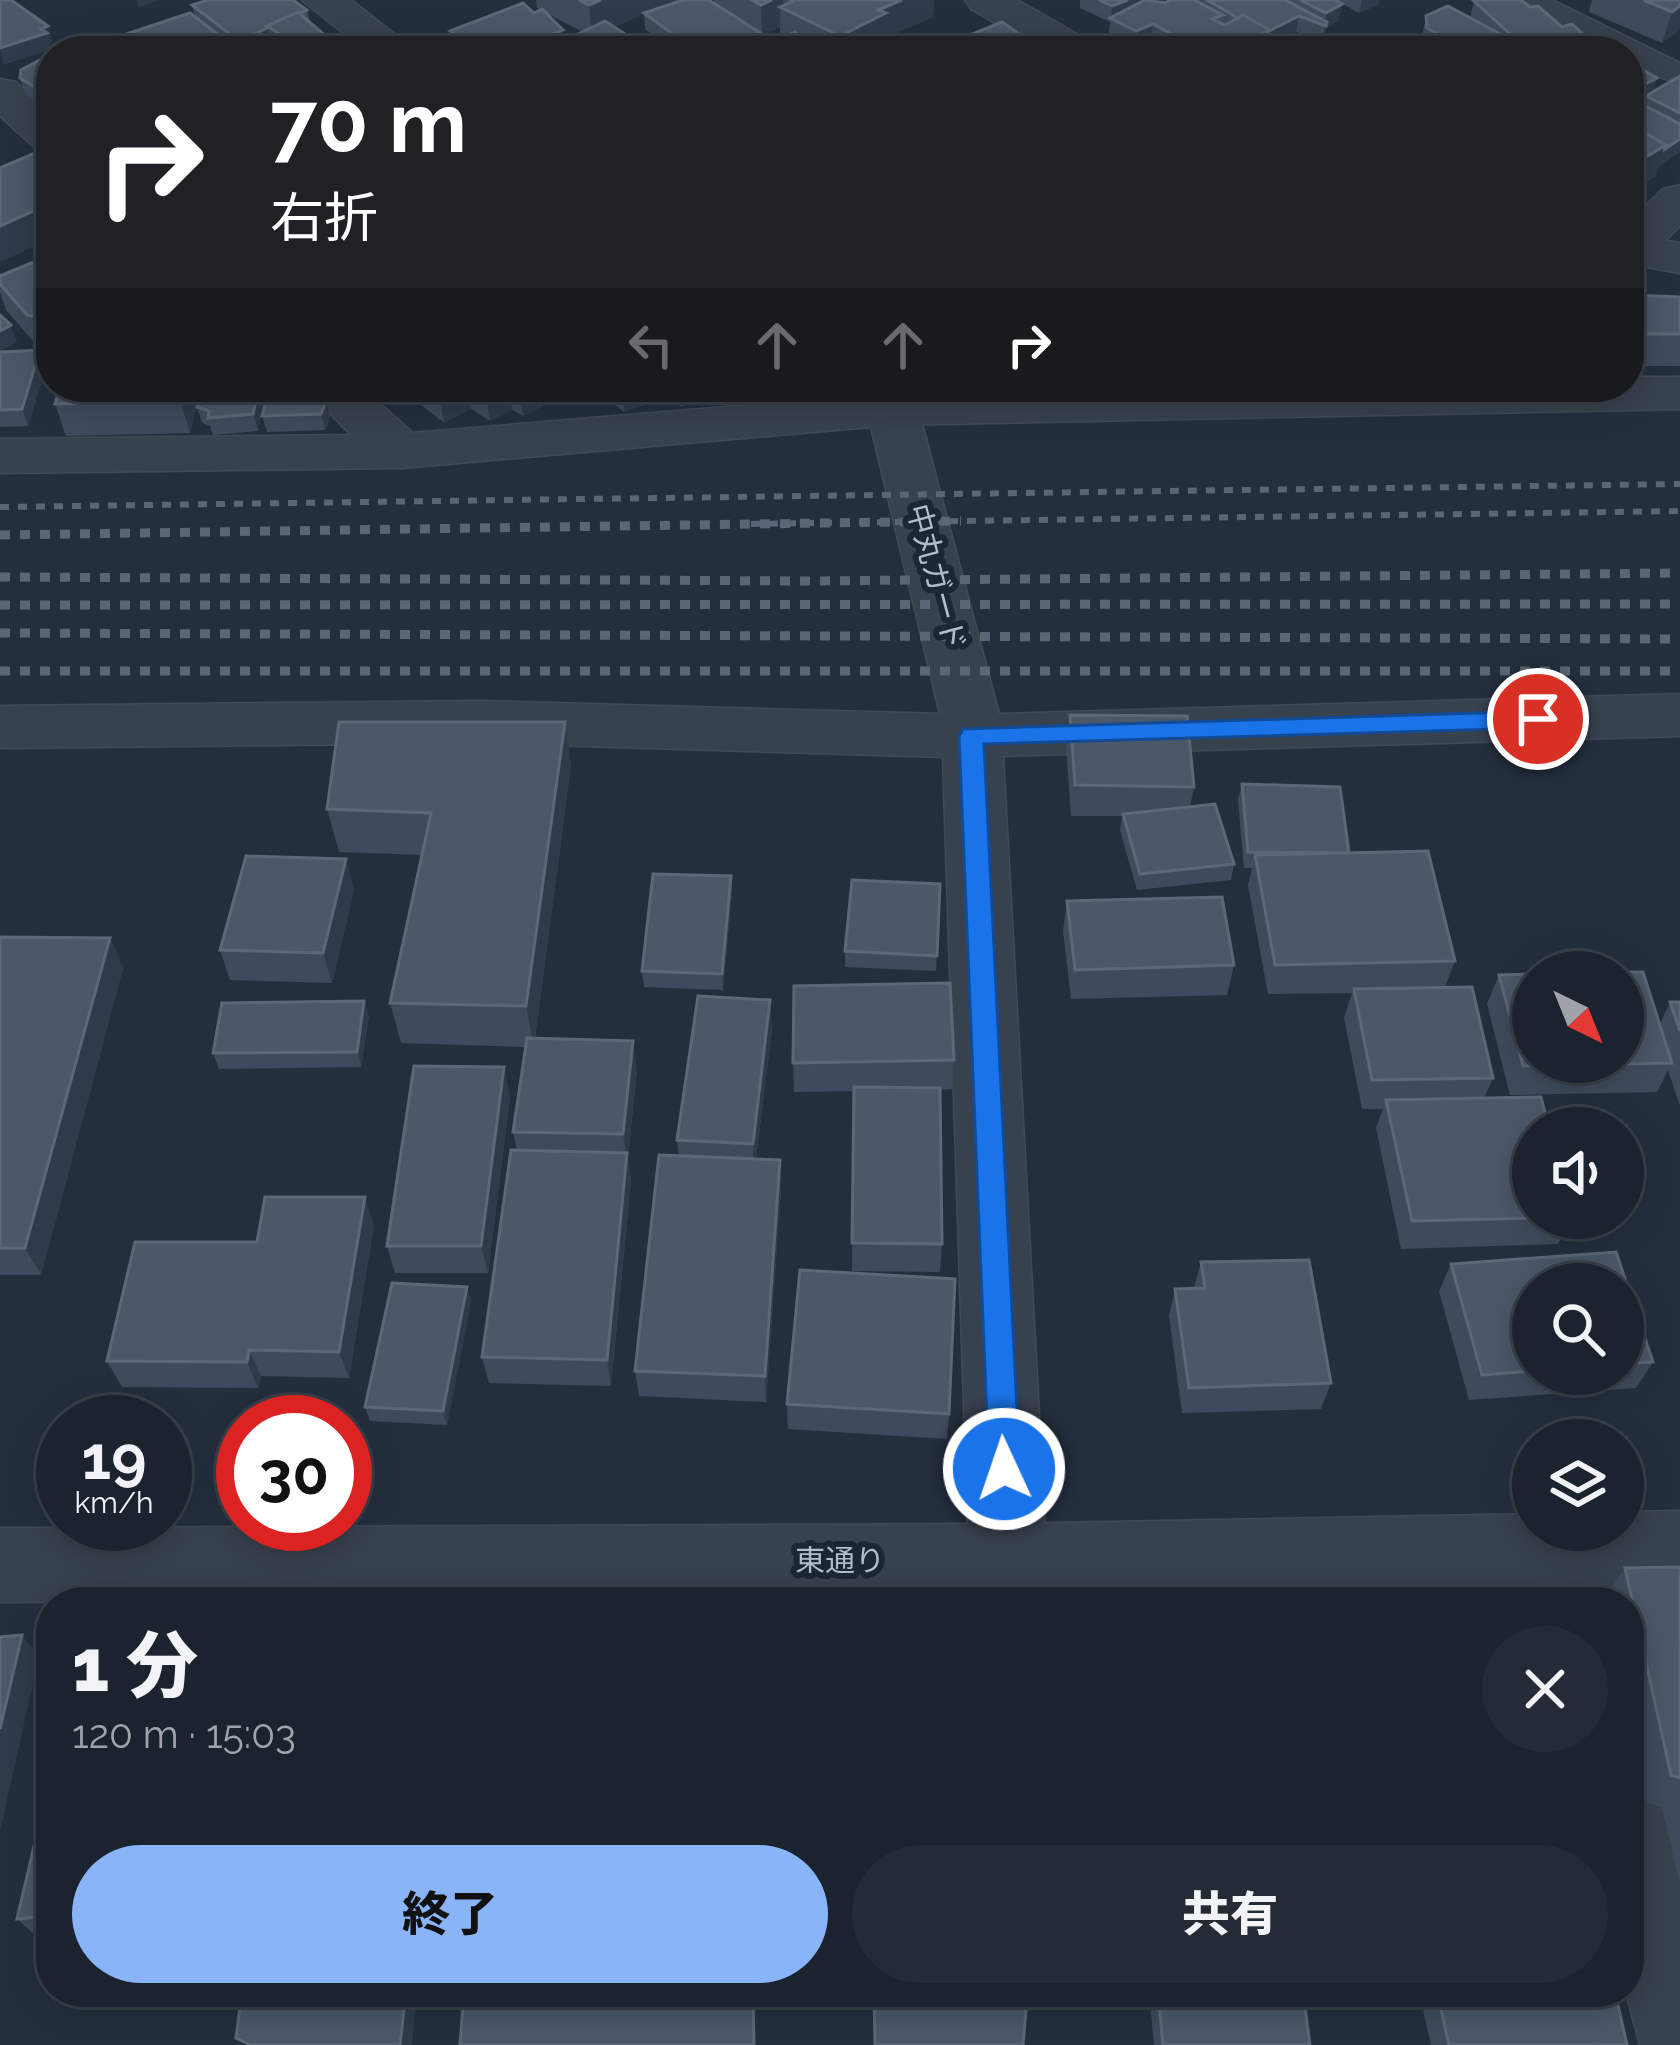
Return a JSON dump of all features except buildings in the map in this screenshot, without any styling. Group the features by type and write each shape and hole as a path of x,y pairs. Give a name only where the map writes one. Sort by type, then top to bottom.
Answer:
{"street":[{"path":"323,0 373,36"},
{"path":"986,0 1049,36"},
{"path":"0,92 36,124"},
{"path":"1644,234 1680,199"},
{"path":"1644,252 1680,258"},
{"path":"1644,393 1680,394"},
{"path":"347,402 401,451"},
{"path":"0,456 401,451 841,402"},
{"name":"中丸ガード","path":"879,402 907,466 969,712 1008,1561"},
{"path":"0,727 969,712 1680,716"},
{"name":"東通り","path":"0,1565 1008,1561 1572,1576 1680,1548"},
{"path":"1644,1881 1680,2034"}],"lane":[{"path":"1528,0 1600,36"},
{"path":"1644,58 1680,76"}],"railway":[{"path":"0,507 1680,484"},
{"path":"854,523 1680,511"},
{"path":"854,523 961,521"},
{"path":"0,535 854,523"},
{"path":"751,524 854,523"},
{"path":"0,577 812,581 1680,573"},
{"path":"0,605 1680,604"},
{"path":"0,633 1680,639"},
{"path":"0,671 1680,671"}],"route":[{"path":"1004,1469 972,736 1538,719"}]}
